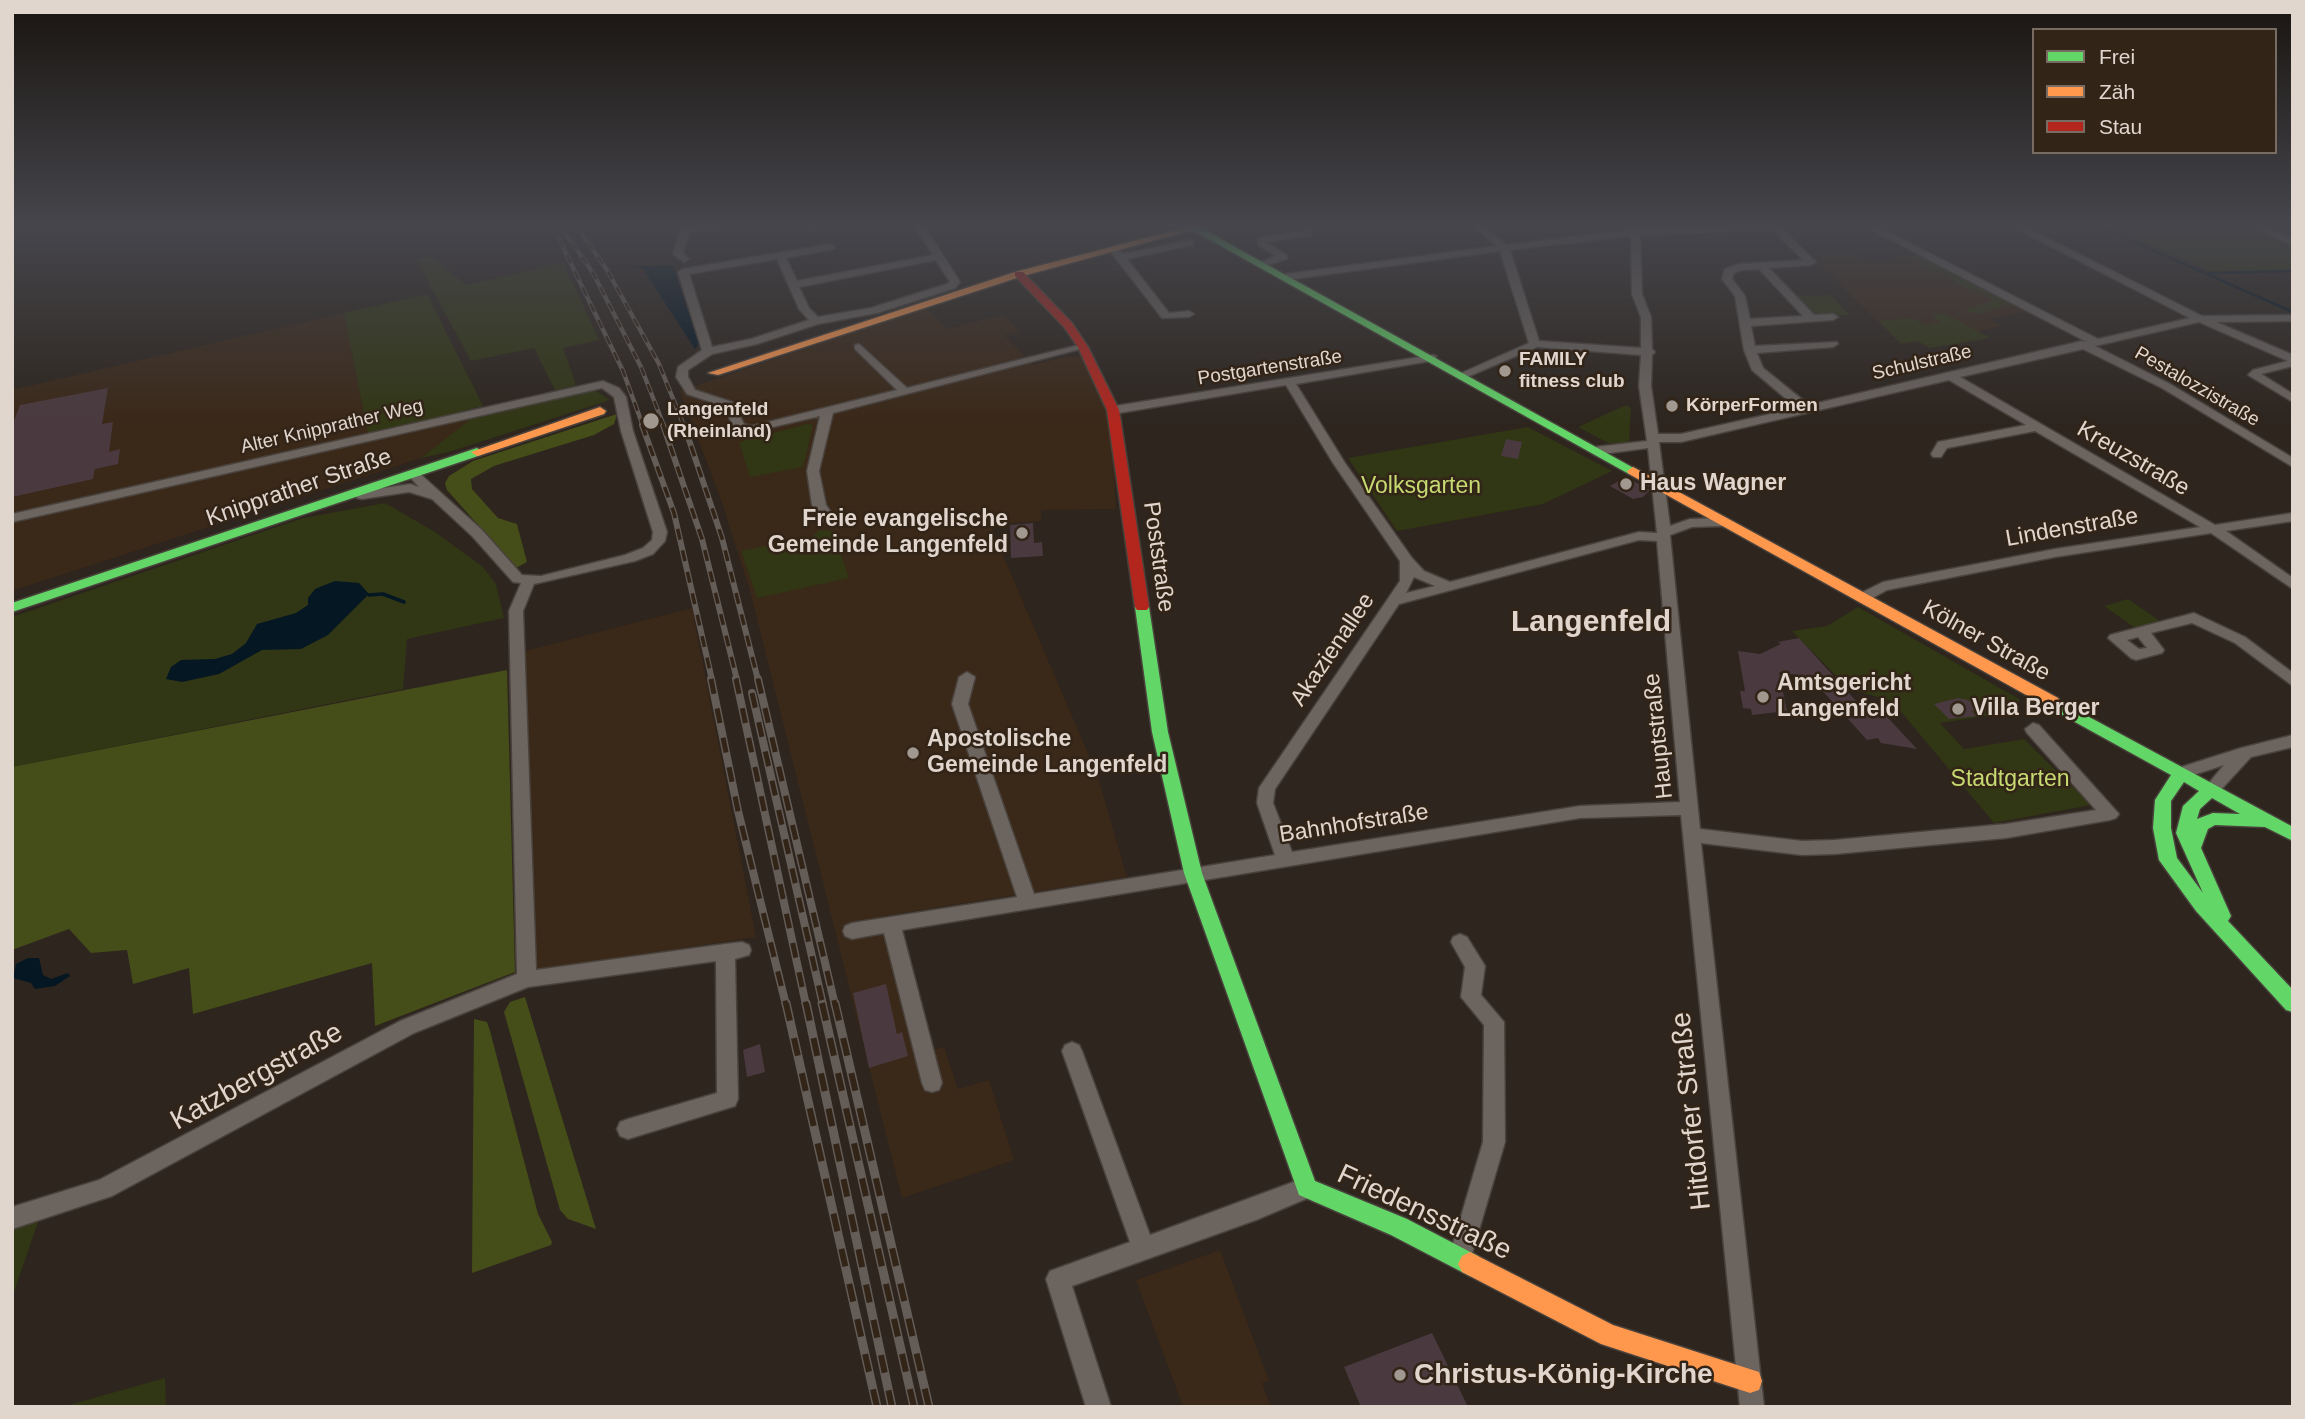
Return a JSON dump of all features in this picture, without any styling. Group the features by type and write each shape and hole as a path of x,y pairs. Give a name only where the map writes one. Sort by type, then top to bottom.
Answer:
{"main road":[{"path":"714,373 960,293"},
{"name":"Poststraße","path":"1037,293 1068,325 1083,347 1113,410 1160,732 1193,873"},
{"name":"Kölner Straße","path":"1314,293 2293,835"},
{"name":"Knipprather Straße","path":"12,608 600,411"},
{"path":"2181,774 2163,800 2162,828 2168,860 2183,883 2293,1004"},
{"path":"2211,790 2195,802 2186,817 2185,833 2227,932"},
{"path":"2191,850 2201,825 2213,819 2267,821"},
{"name":"Friedensstraße","path":"1193,873 1307,1188 1357,1207 1460,1257 1609,1336 1750,1381"}],"street":[{"path":"690,293 708,351"},
{"path":"797,293 804,309 816,321"},
{"path":"928,293 873,311 816,321 753,342 708,351 682,369 682,377 691,392 728,404 742,428 757,430 1083,347"},
{"path":"1149,293 1166,316 1189,314"},
{"path":"1519,293 1535,344"},
{"name":"Hauptstraße","path":"1637,293 1646,317 1649,352 1645,376 1690,808"},
{"path":"1739,293 1750,349 1758,370 1805,408"},
{"path":"1788,293 1812,319"},
{"name":"Pestalozzistraße","path":"1995,293 2166,386 2293,463"},
{"path":"2149,293 2293,361"},
{"path":"1745,323 1833,317"},
{"name":"Schulstraße","path":"1653,441 1681,438 2200,319 2293,318"},
{"path":"1463,375 1535,344 1649,352"},
{"path":"1750,349 1833,344"},
{"path":"859,347 905,392"},
{"name":"Postgartenstraße","path":"1113,410 1432,358"},
{"path":"2293,361 2254,375 2293,399"},
{"name":"Kreuzstraße","path":"1948,375 2211,529 2293,585"},
{"path":"1290,383 1339,463 1406,561 1419,575 1448,585"},
{"name":"Alter Knipprather Weg","path":"12,518 598,384 609,386 620,397 627,431 660,532 656,544 630,558 529,580"},
{"path":"827,412 813,471 819,505 828,518"},
{"path":"1937,454 1942,445 2036,427"},
{"path":"1595,451 1628,449 1653,441"},
{"path":"413,474 489,545 511,573 518,579 529,580 516,611 527,979"},
{"path":"325,503 400,488 438,497"},
{"name":"Lindenstraße","path":"1862,598 1883,586 2055,553 2293,517"},
{"path":"1663,535 1690,523 1723,522"},
{"name":"Akazienallee","path":"1286,860 1265,803 1267,789 1393,601 1639,536 1663,535"},
{"path":"1393,601 1407,581 1406,561"},
{"path":"2142,632 2194,618 2240,640 2293,681"},
{"path":"967,677 960,704 1027,900"},
{"path":"1693,835 1802,848 1835,847 2006,831 2110,814 2034,729"},
{"path":"2181,774 2247,752 2293,741"},
{"path":"2211,790 2247,752"},
{"name":"Bahnhofstraße","path":"852,931 1027,900 1580,812 1690,808"},
{"name":"Hitdorfer Straße","path":"1690,808 1752,1407"},
{"path":"891,924 932,1083"},
{"path":"1460,942 1475,966 1471,997 1494,1022 1494,1142 1460,1257"},
{"name":"Katzbergstraße","path":"12,1218 104,1189 407,1027 527,979 733,951 728,1099 628,1129"},
{"path":"1072,1051 1143,1247"},
{"path":"1099,1407 1058,1279 1256,1209 1307,1188"}],"shaded area":[{"path":"1849,293 1995,293 2030,311 1990,319 2002,326 1978,331 1990,338 1930,348 1918,341 1901,344"},
{"path":"926,308 947,329 1003,315 1020,331 1004,335 1032,365 1069,356 1083,357 1110,410 1116,509 1041,510 1041,521 990,525 1097,774 1127,877 884,916 928,1051 944,1047 958,1089 989,1080 1014,1160 902,1198 750,591 721,500 680,391"},
{"path":"344,313 368,434 470,414 473,420 421,458 12,591 12,390"},
{"path":"692,608 756,937 536,970 525,651"},
{"path":"1220,1250 1269,1381 1262,1383 1271,1407 1183,1407 1136,1280"}],"green space":[{"path":"434,293 577,293 599,340 563,348 576,385 555,390 534,348 471,361"},
{"path":"1983,293 1993,293 2020,307 2007,304 1980,314 1964,310 1994,301"},
{"path":"427,294 483,406 368,434 344,313"},
{"path":"1830,295 1850,315 1814,317 1795,296"},
{"path":"1944,313 1990,338 1930,348 1918,341 1901,343 1879,321 1913,318 1925,326 1940,322 1932,315"},
{"path":"582,391 596,391 610,400 449,452 421,458 472,418"},
{"path":"1626,405 1631,408 1629,443 1608,443 1578,427"},
{"path":"617,414 614,424 594,435 494,466 471,479 472,489 498,518 517,524 527,562 516,568 447,490 445,483 449,476 473,461"},
{"path":"807,424 813,425 803,467 750,477 739,442"},
{"name":"Volksgarten","path":"1528,427 1612,471 1543,504 1397,531 1348,458"},
{"path":"385,503 435,532 483,567 496,584 504,618 407,639 403,689 12,767 12,617 303,518"},
{"path":"819,530 833,531 849,578 757,598 741,551 812,537"},
{"path":"2128,599 2160,621 2135,628 2104,606"},
{"name":"Stadtgarten","path":"1858,607 2019,699 2019,711 1940,723 1964,749 2024,739 2091,805 1994,823 1892,701 1849,689 1792,631 1827,626"},
{"path":"507,670 515,972 375,1026 372,963 193,1014 189,968 133,984 127,950 91,953 69,929 12,950 12,767"},
{"path":"525,997 596,1229 568,1219 560,1210 504,1012 510,1002"},
{"path":"474,1019 487,1022 538,1214 552,1242 551,1245 472,1273"},
{"path":"38,1222 12,1298 12,1228"},
{"path":"165,1378 166,1407 62,1407"}],"water":[{"path":"659,293 682,293 699,343 695,349"},
{"path":"335,581 359,583 369,594 328,635 301,649 262,650 219,674 182,682 166,679 171,667 181,660 215,659 232,654 246,643 257,624 296,613 308,605 308,598 315,589"},
{"path":"28,958 39,958 43,975 51,979 68,973 70,976 55,986 35,989 31,983 13,978 16,964"}],"building":[{"path":"108,388 102,424 113,422 109,452 120,449 118,464 95,469 93,479 12,497 12,426 20,405"},
{"path":"1506,439 1522,442 1518,459 1501,456"},
{"name":"Haus Wagner","path":"1626,477 1650,490 1643,497 1633,499 1610,486"},
{"name":"Freie evangelische Gemeinde Langenfeld","path":"1033,523 1034,543 1042,542 1043,556 1011,558 1010,525"},
{"name":"Amtsgericht Langenfeld","path":"1799,638 1857,702 1875,704 1917,749 1881,743 1878,738 1867,740 1810,677 1779,672 1787,711 1752,715 1751,709 1743,708 1740,691 1745,691 1738,651 1760,654 1781,644 1778,642"},
{"name":"Villa Berger","path":"1958,698 1985,709 1971,711 1977,716 1949,719 1934,704"},
{"path":"886,984 897,1034 902,1032 908,1056 869,1068 853,993"},
{"path":"760,1044 765,1072 747,1077 743,1050"},
{"name":"Christus-König-Kirche","path":"1432,1333 1468,1407 1361,1407 1344,1367"}],"waterway":[{"path":"2250,293 2293,312"},
{"path":"369,595 383,594 404,602"}],"railway":[{"path":"585,293 623,371 643,426"},
{"path":"603,293 641,367 664,426"},
{"path":"620,293 659,364 684,426"},
{"path":"642,425 674,513 712,680"},
{"path":"663,425 702,539 737,680"},
{"path":"684,425 722,538 758,680"},
{"path":"711,679 738,811 786,1005"},
{"path":"736,679 806,1005"},
{"path":"758,679 835,1005"},
{"path":"752,693 823,1005"},
{"path":"786,1003 877,1407"},
{"path":"806,1003 892,1407"},
{"path":"822,1003 914,1407"},
{"path":"835,1003 929,1407"}],"traffic: fast":[{"path":"1312,293 1633,471"},
{"path":"12,608 477,452"},
{"path":"1142,607 1160,732 1193,873 1307,1188 1399,1227 1470,1264"},
{"path":"2052,702 2293,835"},
{"path":"2181,773 2163,800 2162,828 2168,860 2202,906 2293,1004"},
{"path":"2211,790 2192,806 2185,833 2222,916"},
{"path":"2191,850 2201,825 2213,819 2267,821"}],"traffic: slow":[{"path":"714,373 960,293"},
{"path":"477,452 600,411"},
{"path":"1633,471 2052,702"},
{"path":"1470,1264 1609,1336 1750,1381"}],"traffic: jam":[{"path":"1037,293 1068,325 1083,347 1113,410 1142,607"}],"place":[{"name":"FAMILY fitness club","path":"1505,371"},
{"name":"KörperFormen","path":"1672,406"},
{"name":"Langenfeld (Rheinland)","path":"651,421"},
{"name":"Haus Wagner","path":"1626,484"},
{"name":"Freie evangelische Gemeinde Langenfeld","path":"1022,533"},
{"name":"Amtsgericht Langenfeld","path":"1763,697"},
{"name":"Villa Berger","path":"1958,709"},
{"name":"Apostolische Gemeinde Langenfeld","path":"913,753"},
{"name":"Christus-König-Kirche","path":"1400,1375"}],"district":[{"name":"Langenfeld","path":"1591,623"}]}
